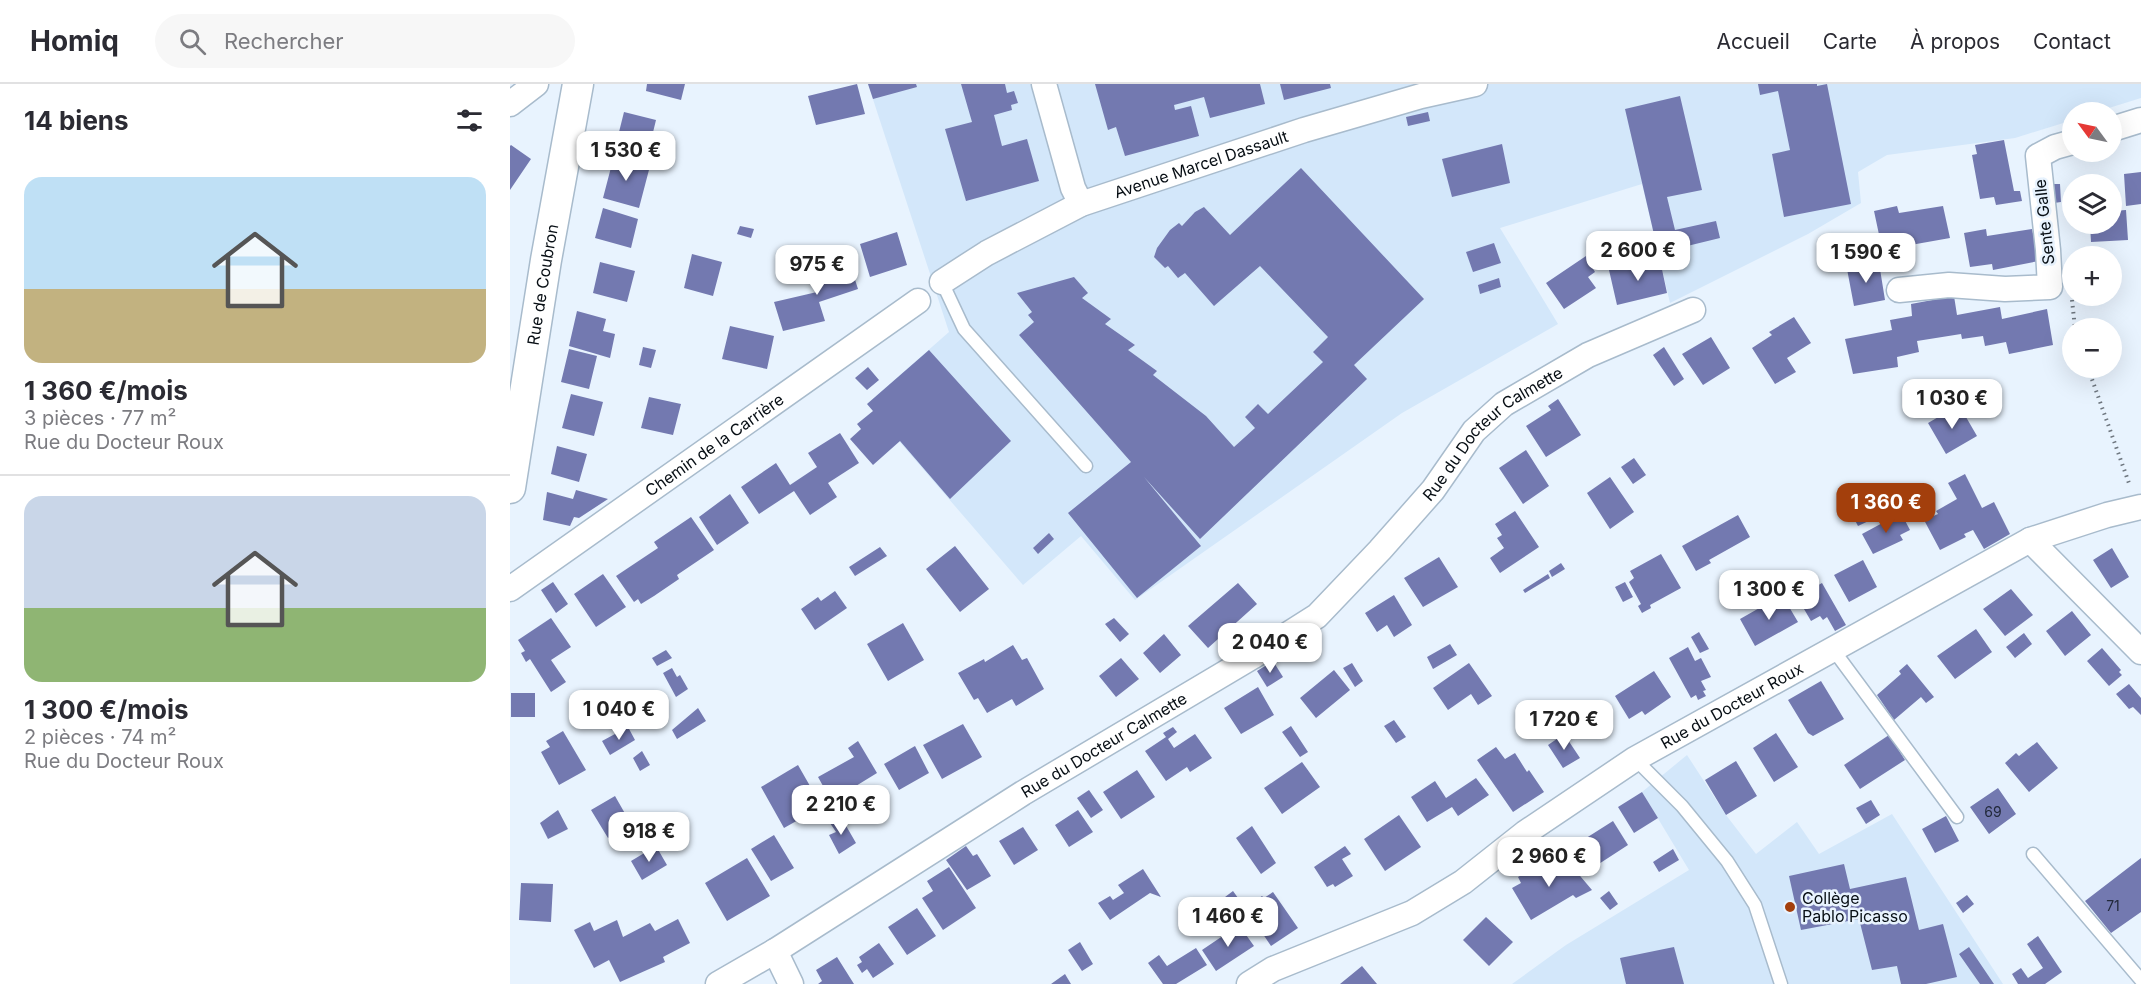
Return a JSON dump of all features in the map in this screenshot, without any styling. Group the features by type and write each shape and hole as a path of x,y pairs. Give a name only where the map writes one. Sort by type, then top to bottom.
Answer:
{"street":[{"path":"510,104 536,84"},
{"name":"Rue de Coubron","path":"510,488 546,260 578,84"},
{"path":"1044,84 1073,188 1081,204"},
{"name":"Avenue Marcel Dassault","path":"942,282 987,254 1081,204 1304,130 1421,96 1475,84"},
{"path":"2122,126 2141,120"},
{"name":"Sente Galle","path":"1899,290 1949,285 2005,289 2050,287 2038,156 2062,145"},
{"name":"Chemin de la Carrière","path":"510,589 918,300"},
{"name":"Rue du Docteur Calmette","path":"717,984 774,951 1023,793 1317,616 1433,490 1474,431 1504,404 1587,355 1693,310"},
{"name":"Rue du Docteur Roux","path":"1249,984 1273,969 1413,913 1463,882 1525,833 1635,759 2031,540 2107,515 2136,500"},
{"path":"2031,540 2141,652"},
{"path":"774,951 792,984"}],"lane":[{"path":"942,282 964,329 1086,465"},
{"path":"1832,648 1957,817"},
{"path":"1635,759 1683,806 1733,869 1755,905 1781,984"},
{"path":"2033,854 2141,980"}],"path":[{"path":"2092,378 2136,500"}],"shaded area":[{"path":"868,84 2141,84 2141,98 2122,104 2122,102 2062,102 2062,123 2015,138 1887,155 1858,172 1861,203 1808,234 1670,303 1642,184 1500,228 1558,324 1402,413 1135,600 1081,536 1023,585 867,404 949,332"},
{"name":"Collège Pablo Picasso","path":"1687,755 1726,815 1756,854 1797,822 1819,854 1892,814 2003,984 1512,984 1566,945 1689,870 1642,792"}],"building":[{"path":"647,84 685,84 681,100 646,91"},
{"path":"857,84 865,114 816,125 808,96"},
{"path":"868,84 916,84 917,87 873,99"},
{"path":"961,84 1005,84 1007,93 1014,91 1018,103 1011,105 1012,110 994,115 1002,146 1027,139 1039,181 966,201 945,129 972,122"},
{"path":"1095,84 1260,84 1265,104 1210,118 1204,97 1174,105 1175,110 1191,106 1199,136 1125,156 1116,127 1108,130"},
{"path":"1280,84 1330,84 1331,88 1284,100"},
{"path":"1758,84 1817,84 1817,86 1827,84 1851,204 1784,217 1772,154 1790,150 1778,91 1760,95"},
{"path":"1680,96 1702,190 1667,197 1675,230 1716,221 1720,238 1679,248 1676,238 1656,243 1625,109"},
{"path":"624,112 656,120 647,157 615,148"},
{"path":"1428,112 1430,121 1408,126 1406,117"},
{"path":"2004,140 2014,191 2020,191 2022,201 1996,205 1994,197 1980,199 1972,155 1977,154 1975,145"},
{"path":"1502,144 1510,183 1452,197 1442,159"},
{"path":"510,146 531,159 510,190"},
{"path":"614,156 650,166 639,208 603,198"},
{"path":"1301,168 1424,299 1354,365 1367,379 1200,539 1144,477 1201,546 1137,598 1068,513 1131,462 1019,335 1034,322 1028,315 1032,312 1017,293 1074,277 1088,293 1082,298 1111,319 1105,324 1135,345 1128,350 1157,371 1153,375 1206,416 1234,447 1255,428 1245,417 1258,404 1268,414 1323,362 1313,352 1328,337 1260,266 1214,306 1185,273 1178,278 1168,266 1165,268 1154,257 1157,248 1170,230 1179,223 1182,226 1195,212 1204,207 1230,235"},
{"path":"2141,172 2141,204 2126,206 2124,174"},
{"path":"2053,184 2060,184 2061,202 2054,203"},
{"path":"1897,206 1899,213 1943,206 1950,238 1905,246 1903,239 1881,244 1874,211"},
{"path":"603,208 638,219 631,248 595,238"},
{"path":"2122,210 2126,210 2128,240 2091,242 2091,234 2122,234"},
{"path":"740,226 754,229 751,238 737,234"},
{"path":"1986,229 1987,236 2032,229 2039,261 1993,270 1992,264 1970,267 1964,233"},
{"path":"897,232 907,265 870,277 860,244"},
{"path":"1494,243 1501,263 1473,272 1466,252"},
{"path":"692,254 722,262 713,296 684,288"},
{"path":"1586,256 1595,272 1588,277 1596,288 1564,309 1546,283"},
{"path":"848,258 858,289 819,302 825,321 783,331 774,302 817,292 810,270"},
{"path":"1660,260 1667,293 1617,305 1609,270"},
{"path":"600,262 635,271 627,302 593,293"},
{"path":"1879,263 1885,300 1854,306 1847,269"},
{"path":"1499,278 1501,287 1480,294 1478,285"},
{"path":"1954,296 1957,315 2000,307 2002,319 2047,309 2053,345 2009,354 2006,342 1985,346 1983,336 1962,339 1961,334 1917,341 1919,352 1897,357 1898,367 1853,374 1845,339 1892,330 1890,320 1912,316 1911,304"},
{"path":"577,311 606,319 603,331 615,334 610,358 569,346"},
{"path":"1794,317 1811,343 1787,358 1796,372 1775,384 1752,348 1772,335 1769,332"},
{"path":"730,326 774,336 767,369 722,359"},
{"path":"1711,337 1730,368 1703,385 1682,354"},
{"path":"643,347 656,350 651,368 639,365"},
{"path":"1664,347 1684,379 1674,386 1653,355"},
{"path":"569,349 597,356 589,389 561,382"},
{"path":"929,350 1011,441 950,499 900,441 873,465 850,439 861,429 857,424 873,411 867,404"},
{"path":"868,367 879,380 867,390 855,378"},
{"path":"571,394 603,402 594,436 562,428"},
{"path":"649,397 681,404 673,435 641,428"},
{"path":"1558,399 1581,435 1546,457 1526,426 1551,410 1548,406"},
{"path":"1959,405 1977,436 1946,454 1928,423"},
{"path":"840,433 859,463 828,483 837,497 810,515 794,491 759,514 741,487 776,463 790,485 817,467 808,453"},
{"path":"557,446 587,454 579,482 551,474"},
{"path":"1526,450 1549,486 1523,504 1499,468"},
{"path":"1634,458 1646,475 1633,484 1621,467"},
{"path":"1965,474 1982,508 1994,502 2010,534 1984,549 1973,530 1964,534 1966,537 1940,550 1924,520 1938,514 1936,511 1957,499 1948,483"},
{"path":"1610,477 1634,512 1610,529 1587,493"},
{"path":"576,490 608,499 579,518 574,517 570,526 543,520 547,492 573,499"},
{"path":"730,494 749,523 717,545 699,517"},
{"path":"1864,497 1875,518 1858,526 1847,505"},
{"path":"1515,511 1539,547 1500,573 1490,558 1504,548 1497,538 1502,535 1495,524"},
{"path":"1901,513 1910,530 1900,535 1903,540 1873,554 1862,534"},
{"path":"1738,515 1750,537 1709,560 1711,563 1696,571 1682,546"},
{"path":"691,517 714,550 677,575 679,579 654,596 641,604 638,599 634,602 616,576 658,548 654,542"},
{"path":"1049,533 1054,539 1038,554 1033,548"},
{"path":"955,546 989,589 960,612 926,569"},
{"path":"880,547 887,556 855,576 849,567"},
{"path":"2112,548 2129,577 2111,588 2093,560"},
{"path":"1661,554 1681,588 1650,605 1651,608 1642,613 1638,606 1641,604 1629,582 1634,578 1630,571"},
{"path":"1439,557 1458,587 1423,607 1404,578"},
{"path":"1863,560 1877,587 1849,602 1834,575"},
{"path":"1561,563 1565,569 1552,577 1549,571"},
{"path":"603,574 626,607 596,627 574,594"},
{"path":"1548,574 1550,578 1525,593 1523,590"},
{"path":"553,582 568,604 556,613 541,590"},
{"path":"1625,582 1633,597 1623,602 1615,587"},
{"path":"1238,583 1257,604 1208,648 1188,626"},
{"path":"1822,583 1846,625 1835,631 1827,617 1823,620 1820,616 1811,621 1797,597"},
{"path":"2011,589 2033,615 2005,636 1983,609"},
{"path":"835,591 847,608 815,630 801,609 818,597 821,601"},
{"path":"1394,595 1412,625 1394,637 1387,625 1377,632 1365,613"},
{"path":"1782,595 1798,622 1755,646 1740,619"},
{"path":"2072,611 2091,635 2065,656 2046,631"},
{"path":"551,618 571,647 551,660 566,682 551,692 530,659 526,662 521,653 525,651 518,640"},
{"path":"1114,618 1129,634 1120,642 1105,624"},
{"path":"903,623 924,660 888,681 867,644"},
{"path":"1976,629 1992,652 1955,679 1937,656"},
{"path":"1699,632 1709,649 1700,653 1691,637"},
{"path":"2024,633 2032,644 2015,658 2006,647"},
{"path":"1164,634 1181,655 1160,673 1143,653"},
{"path":"1450,644 1457,655 1433,669 1427,657"},
{"path":"1013,645 1022,660 1027,658 1044,689 1016,706 1012,699 987,713 978,698 974,700 958,673 984,659 985,662"},
{"path":"1688,647 1695,661 1701,658 1711,677 1701,681 1706,690 1703,691 1706,696 1698,700 1696,695 1691,698 1669,658"},
{"path":"2102,648 2121,670 2119,672 2122,675 2109,686 2087,661"},
{"path":"666,650 672,658 657,666 652,658"},
{"path":"1121,658 1139,679 1116,697 1099,676"},
{"path":"1273,661 1283,677 1267,687 1257,671"},
{"path":"1352,663 1363,681 1355,687 1343,668"},
{"path":"1469,663 1492,696 1478,705 1471,694 1448,710 1433,688"},
{"path":"1907,664 1934,697 1926,703 1921,697 1894,720 1877,695 1901,674 1899,671"},
{"path":"672,668 677,677 680,675 688,689 676,697 663,673"},
{"path":"1334,670 1350,690 1316,718 1300,698"},
{"path":"1654,671 1671,697 1645,715 1642,711 1629,719 1615,696"},
{"path":"1821,681 1844,719 1813,736 1808,733 1788,700"},
{"path":"2129,684 2141,698 2141,715 2133,707 2129,709 2116,694"},
{"path":"1258,687 1274,715 1241,734 1224,708"},
{"path":"511,693 535,693 535,717 511,717"},
{"path":"698,708 706,721 677,739 672,730"},
{"path":"1394,720 1406,737 1396,743 1384,726"},
{"path":"963,724 982,757 942,779 923,745"},
{"path":"1291,726 1308,752 1300,757 1282,732"},
{"path":"628,727 635,740 610,755 602,741"},
{"path":"1173,727 1177,732 1168,739 1174,748 1195,734 1212,758 1190,772 1187,767 1166,781 1145,751 1166,737 1163,733"},
{"path":"563,731 586,770 559,785 541,752 550,747 546,741"},
{"path":"1776,733 1798,767 1774,782 1753,748"},
{"path":"1564,734 1580,758 1563,768 1548,745"},
{"path":"1889,735 1905,760 1860,789 1844,765"},
{"path":"858,741 877,773 851,789 857,799 837,811 818,777 854,757 848,748"},
{"path":"2037,742 2058,768 2029,792 2005,763 2016,753 2019,756"},
{"path":"915,746 929,773 899,790 884,764"},
{"path":"1496,747 1505,759 1515,753 1544,792 1513,812 1477,760"},
{"path":"642,751 650,765 640,771 633,758"},
{"path":"1736,761 1757,796 1726,815 1705,780"},
{"path":"1302,762 1320,787 1282,814 1264,788"},
{"path":"798,765 814,793 802,801 807,815 784,828 761,787"},
{"path":"1137,770 1155,797 1121,819 1103,792"},
{"path":"1476,778 1489,795 1458,816 1452,807 1427,822 1411,797 1435,781 1446,798"},
{"path":"1998,788 2016,814 1989,834 1970,807"},
{"path":"1089,790 1103,810 1091,818 1077,798"},
{"path":"1642,792 1658,818 1634,833 1618,807"},
{"path":"615,796 631,824 608,838 591,810"},
{"path":"1871,800 1880,815 1866,824 1856,808"},
{"path":"558,810 568,829 548,839 540,823"},
{"path":"1078,810 1093,832 1069,847 1055,825"},
{"path":"1399,815 1421,847 1385,871 1364,839"},
{"path":"1946,816 1959,841 1935,853 1922,829"},
{"path":"841,817 856,843 839,854 829,835 836,832 830,823"},
{"path":"1613,821 1628,845 1588,871 1572,847"},
{"path":"1252,826 1276,863 1261,874 1236,838"},
{"path":"1023,827 1038,850 1014,865 999,841"},
{"path":"774,835 794,868 771,881 751,849"},
{"path":"656,846 667,865 642,880 631,861"},
{"path":"966,846 973,856 977,854 991,876 967,890 946,860"},
{"path":"1345,846 1351,854 1342,859 1353,876 1335,887 1333,884 1327,887 1314,867"},
{"path":"1673,849 1679,860 1659,872 1653,862"},
{"path":"1564,857 1592,890 1576,898 1573,895 1531,920 1512,888 1521,883 1518,877 1528,871 1531,876"},
{"path":"747,858 770,896 727,921 705,883"},
{"path":"2141,858 2141,912 2111,933 2085,901"},
{"path":"1844,864 1850,889 1906,877 1919,930 1943,924 1957,977 1926,984 1901,984 1897,966 1872,970 1859,919 1801,930 1789,876"},
{"path":"949,867 976,908 943,930 922,898 933,891 927,881"},
{"path":"1143,869 1161,897 1150,893 1110,920 1098,903 1110,896 1113,900 1124,893 1118,885"},
{"path":"521,883 553,884 551,922 519,920"},
{"path":"1233,891 1246,909 1233,918 1221,900"},
{"path":"1609,891 1618,904 1610,910 1600,898"},
{"path":"1273,892 1298,928 1271,946 1246,909 1262,896 1264,898"},
{"path":"1967,895 1974,904 1963,913 1956,903"},
{"path":"917,908 936,936 907,955 888,927"},
{"path":"1486,917 1513,942 1489,966 1463,940"},
{"path":"678,919 690,943 663,957 665,962 620,982 609,960 594,968 574,930 590,922 594,931 617,920 623,937 650,923 655,931"},
{"path":"1239,925 1254,946 1216,971 1202,950"},
{"path":"2038,936 2062,972 2045,984 2018,984 2012,974 2021,968 2028,978 2043,968 2027,944"},
{"path":"1080,942 1093,964 1082,971 1068,950"},
{"path":"879,943 894,964 873,978 867,969 862,973 857,965 862,962 859,957"},
{"path":"1674,947 1684,984 1626,984 1620,958"},
{"path":"1969,947 1994,984 1980,984 1959,954"},
{"path":"1196,948 1207,965 1176,984 1163,984 1148,963 1159,955 1167,966"},
{"path":"837,957 854,984 818,984 822,981 816,970"},
{"path":"1362,966 1377,984 1340,984"},
{"path":"1065,974 1071,984 1051,984"}],"place":[{"name":"Collège Pablo Picasso","path":"1790,907"}]}
